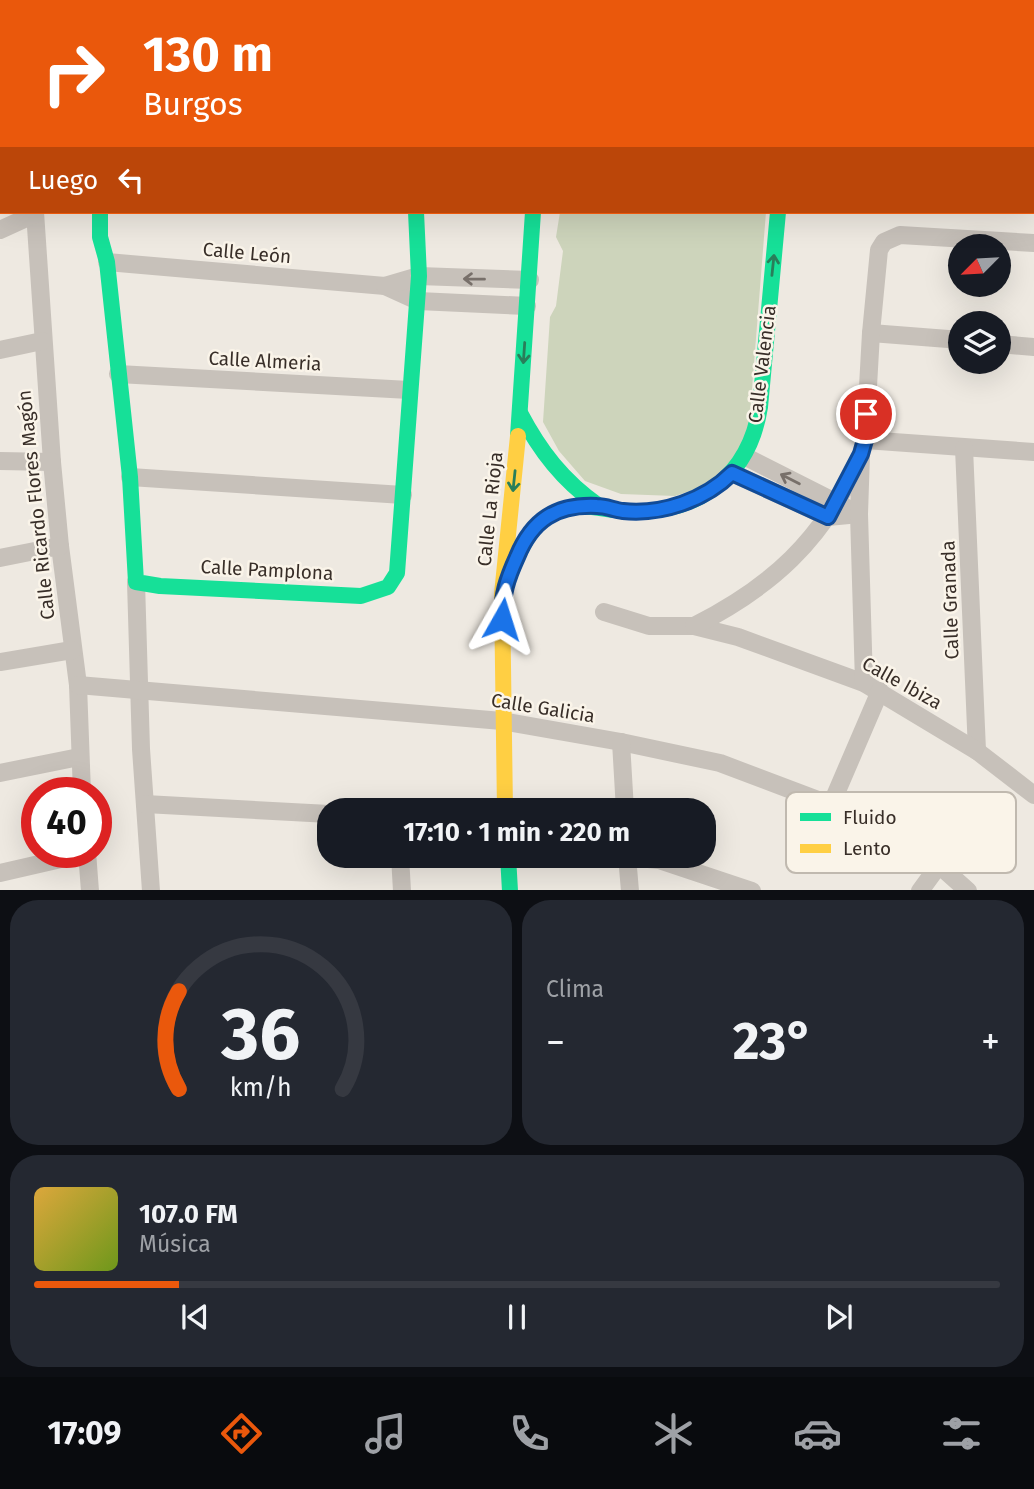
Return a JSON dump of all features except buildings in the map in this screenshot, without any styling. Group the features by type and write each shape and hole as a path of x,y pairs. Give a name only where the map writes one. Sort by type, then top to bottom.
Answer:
{"street":[{"path":"0,230 33,214"},
{"name":"Calle Ricardo Flores Magón","path":"35,214 52,462 78,685 81,777"},
{"path":"100,214 100,237 107,262 130,477 151,890"},
{"name":"Calle Pamplona","path":"136,582 160,586 361,596 387,589 395,580 418,301 416,214"},
{"name":"Calle La Rioja","path":"505,798 502,594 520,413 533,214"},
{"name":"Calle Valencia","path":"502,594 523,541 538,522 547,516 568,508 599,506 623,511 671,507 718,487 732,473 753,438 759,405 778,214"},
{"path":"836,792 872,687 859,514 875,273 879,250 884,242 900,235 1034,243"},
{"name":"Calle León","path":"107,262 384,286 418,301 527,306"},
{"name":"Calle León","path":"384,286 419,276 530,279"},
{"path":"871,333 948,340"},
{"path":"0,350 42,341"},
{"path":"1011,345 1034,347"},
{"name":"Calle Almeria","path":"118,374 409,390"},
{"path":"520,413 538,447 554,469 566,483 599,506"},
{"path":"863,447 1034,452"},
{"name":"Calle Ibiza","path":"694,626 736,603 784,567 832,510 863,447"},
{"name":"Calle Granada","path":"964,448 977,751"},
{"path":"744,456 832,510"},
{"path":"0,461 52,462"},
{"path":"732,473 832,510 859,514"},
{"path":"130,477 404,495"},
{"path":"0,558 60,545"},
{"name":"Calle Ibiza","path":"604,611 649,626 694,626 738,637 872,687 977,751 1034,795"},
{"path":"0,662 72,650"},
{"name":"Calle Galicia","path":"78,685 502,720 720,763 795,792"},
{"path":"621,742 624,798"},
{"path":"0,773 79,757"},
{"path":"145,804 317,813"},
{"path":"0,873 22,868"},
{"path":"88,868 90,890"},
{"path":"401,868 402,890"},
{"path":"509,868 510,890"},
{"path":"628,868 630,890"},
{"path":"683,868 742,888"},
{"path":"921,890 933,873"},
{"name":"Calle Galicia","path":"948,873 967,890"}],"green space":[{"path":"560,214 766,214 748,439 720,481 675,496 621,494 585,481 559,451 543,422 550,317 556,306 563,251 556,237"}],"traffic: fast":[{"path":"100,214 100,237 107,262 130,477 136,582 160,586 361,596 388,587 397,573 419,276 416,214"},
{"path":"518,436 533,214"},
{"path":"512,569 532,531 552,514 571,507 651,511 675,506 696,499 715,487 731,472 744,454 754,432 760,407 778,214"},
{"path":"520,413 554,464 574,486 599,506"},
{"path":"509,868 510,890"}],"traffic: slow":[{"path":"505,798 502,594 518,436"}],"route":[{"path":"502,619 502,594 523,541 538,522 568,508 599,506 623,511 662,509 681,504 718,487 732,473 828,517 861,454 865,440 866,414"}]}
